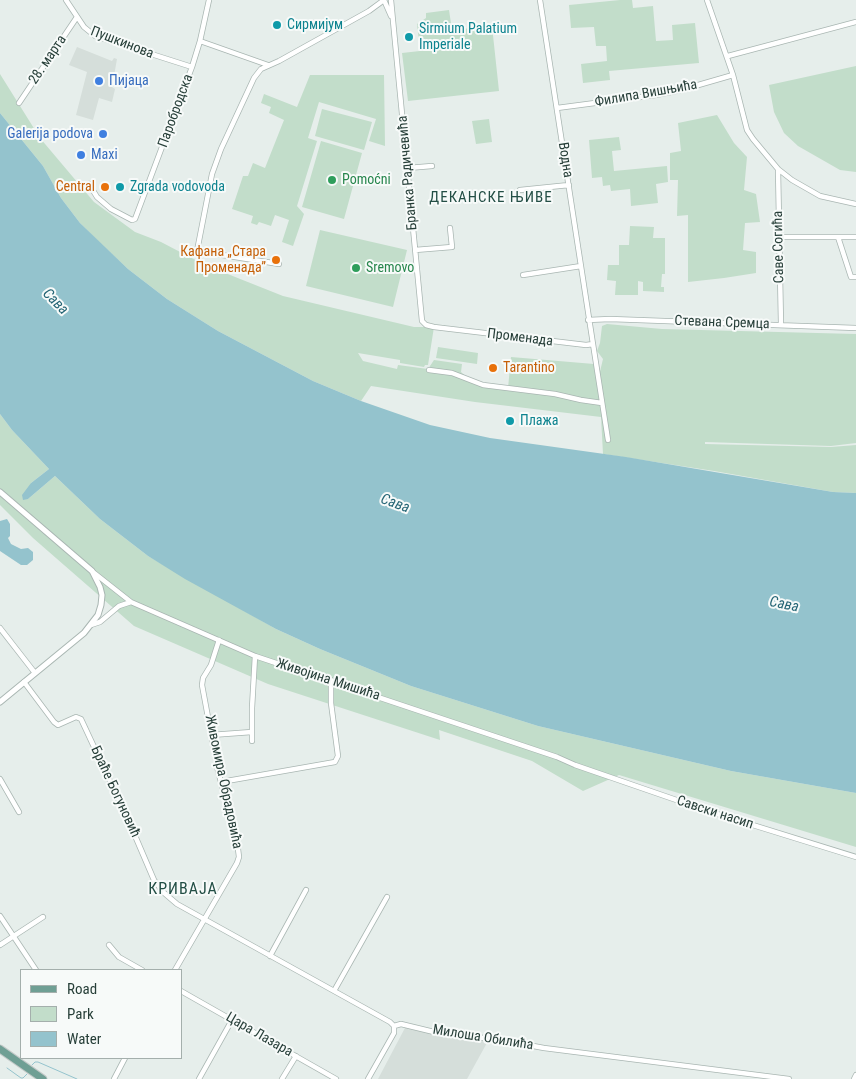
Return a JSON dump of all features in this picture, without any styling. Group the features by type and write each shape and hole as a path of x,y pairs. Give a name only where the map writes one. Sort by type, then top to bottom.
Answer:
{"main road":[{"path":"0,1049 42,1079"}],"street":[{"name":"Пушкинова","path":"66,0 84,27 95,36 192,67"},
{"name":"Паробродска","path":"89,184 94,194 111,209 132,220 135,219 192,67 209,0"},
{"path":"279,264 197,252 212,174 221,149 254,78 261,69 353,20 384,0"},
{"name":"Бранка Радичевића","path":"384,0 393,22"},
{"name":"Бранка Радичевића","path":"391,0 408,168 420,315 424,324"},
{"name":"Водна","path":"540,0 588,320"},
{"path":"707,0 734,75 747,130 760,149 778,169 814,193 844,203 856,204"},
{"name":"28. марта","path":"19,103 77,17"},
{"path":"728,56 856,22"},
{"path":"200,41 268,65"},
{"name":"Филипа Вишњића","path":"557,108 656,95 734,75"},
{"path":"408,168 432,166"},
{"name":"Саве Согића","path":"778,169 781,326"},
{"path":"520,190 569,185"},
{"path":"415,250 452,247 450,228"},
{"path":"779,237 856,237"},
{"path":"838,237 851,277 856,277"},
{"path":"523,275 581,266"},
{"name":"Стевана Сремца","path":"588,320 610,319 856,328"},
{"path":"588,320 608,440"},
{"name":"Променада","path":"424,324 434,327 570,344 592,344"},
{"path":"429,370 452,373 483,385 602,402"},
{"path":"0,492 92,571 102,595 100,610 91,625 0,702"},
{"name":"Живојина Мишића","path":"92,571 131,602 255,656 331,680 557,757 575,765"},
{"path":"91,625 100,622 120,606 131,602"},
{"path":"0,628 35,673"},
{"name":"Живомира Обрадовића","path":"176,969 239,857 237,841 221,782 202,685 203,678 219,640"},
{"path":"252,741 252,698 255,656"},
{"path":"221,782 335,762 338,756 331,703 331,680"},
{"name":"Браће Богуновић","path":"24,682 58,725 76,717 81,719 154,880 163,892 177,904 205,919"},
{"path":"211,735 252,732"},
{"name":"Савски насип","path":"575,765 714,813 856,857"},
{"path":"0,779 19,812"},
{"path":"270,956 306,890"},
{"path":"334,991 388,897"},
{"path":"0,916 35,969"},
{"path":"0,945 43,917"},
{"name":"Милоша Обилића","path":"205,919 390,1022 394,1026 405,1024 434,1032 501,1040 544,1048 789,1079"},
{"path":"109,945 119,957 140,969"},
{"name":"Цара Лазара","path":"182,992 336,1079"},
{"path":"199,1079 232,1020"},
{"path":"368,1079 394,1033 394,1026"},
{"path":"282,1079 296,1056"},
{"path":"114,1079 124,1059"},
{"path":"854,1079 856,1075"}],"shaded area":[{"name":"Пијаца","path":"77,47 112,61 114,58 117,59 112,87 115,89 112,102 99,98 93,120 76,115 87,72 69,65"},
{"path":"406,1026 488,1041 467,1079 378,1079"}],"green space":[{"path":"632,0 633,8 653,6 656,41 673,40 672,25 695,23 699,63 609,71 610,80 583,83 581,64 607,61 606,46 596,46 594,27 571,28 569,5"},
{"path":"449,10 452,30 492,26 499,91 408,101 402,53 420,51 417,24 426,18 426,13"},
{"path":"856,66 856,172 840,170 798,146 784,133 774,112 769,85"},
{"path":"0,74 40,138 94,202 135,232 161,242 205,265 283,296 414,327 434,327 428,365 424,367 400,363 400,360 358,353 363,361 397,369 398,365 428,369 434,360 462,364 461,372 473,383 508,388 511,357 594,364 597,384 603,359 597,351 602,326 607,324 662,329 856,334 856,443 831,446 705,442 705,444 831,447 856,445 856,493 833,492 603,454 601,417 475,402 371,386 361,401 313,381 218,331 167,299 128,269 97,240 80,223 61,198 43,166 0,113"},
{"path":"310,75 384,75 385,146 369,141 376,119 319,102 308,138 317,141 297,206 304,214 293,246 282,242 289,220 275,215 271,226 259,222 257,225 251,223 253,216 232,209 243,176 248,176 253,163 265,168 284,120 269,113 271,107 261,103 264,94 297,107"},
{"path":"322,109 372,122 364,150 315,136"},
{"path":"717,115 734,143 747,157 744,190 756,194 760,222 745,223 743,250 756,252 756,273 688,282 688,215 677,216 678,180 670,180 670,153 681,151 678,123"},
{"path":"489,119 492,142 476,144 472,121"},
{"path":"619,137 621,150 612,151 614,171 667,166 668,182 656,184 658,203 631,206 630,189 611,191 610,185 603,186 602,177 592,178 589,140"},
{"name":"Pomoćni","path":"321,141 362,153 344,219 302,207"},
{"path":"630,226 654,227 653,238 665,238 665,274 662,274 661,287 664,287 664,292 643,291 643,282 638,281 638,295 615,295 616,281 607,280 608,265 619,265 619,245 629,245"},
{"name":"Sremovo","path":"320,230 407,250 393,307 306,286"},
{"path":"438,347 478,353 477,364 436,358"},
{"path":"0,414 12,430 49,469 31,483 28,499 55,476 100,519 148,556 276,629 411,686 538,726 731,771 856,793 856,847 619,775 583,791 532,761 439,730 440,740 268,684 134,626 33,538 0,505"}],"water":[{"name":"Сава","path":"0,113 43,166 61,198 80,223 128,269 167,299 218,331 313,381 361,401 430,425 490,438 626,457 833,492 856,493 856,793 731,771 538,726 411,686 276,629 185,579 148,556 100,519 55,476 28,499 23,500 22,495 31,483 49,469 12,430 0,414"},
{"path":"7,519 10,524 10,536 8,538 11,544 21,549 28,548 33,552 33,560 27,565 21,565 0,551 0,521"}],"waterway":[{"path":"32,1065 38,1062 77,1079"},
{"path":"7,1068 21,1078 27,1074"}],"place":[{"name":"Сирмијум","path":"277,25"},
{"name":"Sirmium Palatium Imperiale","path":"409,37"},
{"name":"Пијаца","path":"99,81"},
{"name":"Galerija podova","path":"103,134"},
{"name":"Maxi","path":"81,155"},
{"name":"Pomoćni","path":"332,180"},
{"name":"Central","path":"105,187"},
{"name":"Zgrada vodovoda","path":"120,187"},
{"name":"Кафана „Стара Променада”","path":"276,260"},
{"name":"Sremovo","path":"356,268"},
{"name":"Tarantino","path":"493,368"},
{"name":"Плажа","path":"510,421"}],"district":[{"name":"ДЕКАНСКЕ ЊИВЕ","path":"491,198"},
{"name":"КРИВАЈА","path":"183,890"}]}
